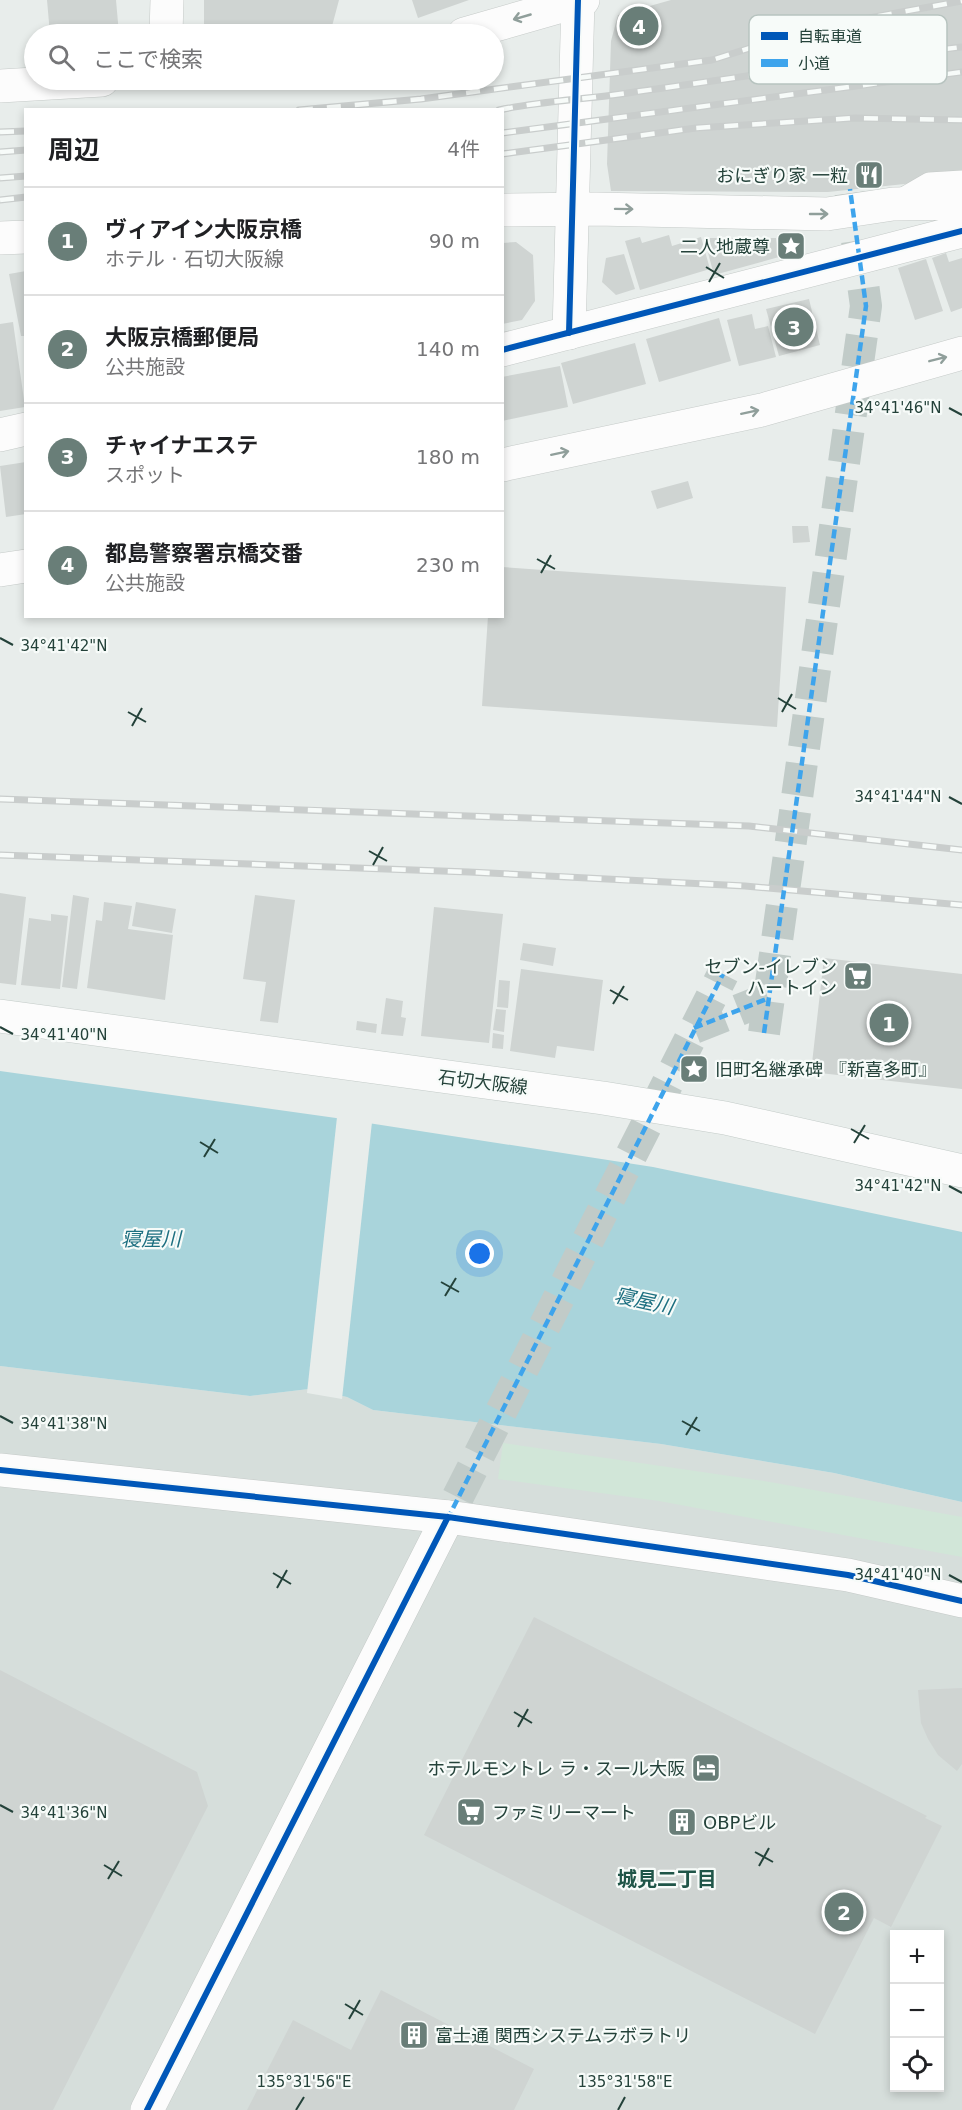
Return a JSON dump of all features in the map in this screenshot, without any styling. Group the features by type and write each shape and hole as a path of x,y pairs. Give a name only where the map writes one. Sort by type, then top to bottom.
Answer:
{"street":[{"path":"166,0 166,24"},
{"path":"498,24 580,0 569,333"},
{"path":"0,86 24,85"},
{"path":"504,210 572,209 827,214 893,204 962,203"},
{"path":"504,349 962,231"},
{"path":"0,238 24,237"},
{"path":"504,465 762,410 962,353"},
{"path":"0,435 24,429"},
{"path":"0,570 24,566"},
{"name":"石切大阪線","path":"0,1016 603,1098 725,1118 962,1171"},
{"path":"0,1470 448,1517 848,1575 962,1601"},
{"path":"147,2110 448,1517"}],"lane":[{"path":"893,204 929,183 962,181"}],"shaded area":[{"path":"0,1366 250,1396 309,1389 347,1397 373,1410 661,1444 834,1473 962,1502 962,2110 0,2110"}],"green space":[{"path":"503,1443 770,1482 962,1517 962,1557 659,1501 498,1479"}],"water":[{"name":"寝屋川","path":"0,1071 336,1118 653,1167 962,1232 962,1502 834,1473 661,1444 373,1410 347,1397 309,1389 250,1396 0,1366"}],"pier":[{"path":"337,1117 372,1122 342,1399 307,1393"}],"building":[{"path":"47,0 116,0 118,24 49,24"},
{"path":"204,0 339,0 333,24 204,24"},
{"path":"412,0 469,0 418,18"},
{"path":"671,0 962,0 962,178 828,192 611,191 607,164 611,41 618,15"},
{"path":"669,235 672,246 701,237 710,269 640,290 625,241 640,237 642,243"},
{"path":"704,238 776,238 779,257 714,275"},
{"path":"516,242 533,255 535,301 522,320 504,324 504,243"},
{"path":"946,253 949,262 962,258 962,308 951,312 932,258"},
{"path":"624,254 635,289 616,295 602,282 606,258"},
{"path":"926,259 943,311 915,320 898,268"},
{"path":"24,271 24,336 21,336 9,274"},
{"path":"809,299 820,345 779,356 766,309"},
{"path":"752,314 755,329 768,326 776,357 739,366 727,320"},
{"path":"719,318 731,361 659,382 646,339"},
{"path":"13,322 24,407 0,411 0,324"},
{"path":"635,343 646,384 573,404 561,363"},
{"path":"560,366 568,407 504,421 504,377"},
{"path":"24,462 24,514 6,517 0,466"},
{"path":"688,481 693,498 657,509 651,491"},
{"path":"792,526 808,526 810,542 793,543"},
{"path":"504,567 786,587 777,727 482,706 488,618 504,618"},
{"path":"0,893 26,897 16,985 0,983"},
{"path":"73,895 89,898 77,989 62,987"},
{"path":"255,895 295,900 278,1023 260,1021 266,982 243,979"},
{"path":"104,902 132,906 128,929 173,935 165,1000 87,988 96,920 102,921"},
{"path":"136,902 176,909 172,933 132,926"},
{"path":"434,907 503,914 489,1043 421,1036"},
{"path":"51,914 68,916 60,989 21,985 29,918 51,921"},
{"path":"523,943 556,948 553,966 520,960"},
{"path":"824,958 962,974 962,1089 811,1072"},
{"path":"521,969 603,980 594,1051 557,1046 555,1058 510,1051"},
{"path":"499,980 510,981 508,1008 497,1007"},
{"path":"386,998 403,1001 401,1017 406,1018 403,1036 381,1034"},
{"path":"496,1009 506,1010 504,1032 493,1030"},
{"path":"357,1021 377,1024 376,1033 356,1030"},
{"path":"493,1033 504,1035 503,1049 492,1048"},
{"name":"OBPビル","path":"534,1617 927,1816 925,1818 942,1826 891,1927 874,1918 815,2034 424,1835"},
{"path":"0,1670 197,1772 208,1806 53,2110 0,2110"},
{"path":"962,1688 962,1764 957,1771 938,1755 928,1739 921,1723 918,1690"},
{"name":"富士通 関西システムラボラトリ","path":"381,1990 534,2069 514,2110 247,2110 293,2020 351,2050"}],"tunnel":[{"path":"764,1033 866,306 850,189"},
{"path":"436,1540 723,974"},
{"path":"694,1028 769,998"}],"railway":[{"path":"885,15 962,1"},
{"path":"947,49 962,47"},
{"path":"504,88 712,60 749,48"},
{"path":"947,74 962,72"},
{"path":"504,109 749,76"},
{"path":"504,133 872,84"},
{"path":"321,108 488,90"},
{"path":"504,154 696,128 855,118 962,120"},
{"path":"0,132 24,131"},
{"path":"0,152 24,150"},
{"path":"0,178 24,176"},
{"path":"0,200 24,197"},
{"path":"0,799 749,826 962,850"},
{"path":"0,855 469,872 745,886 962,905"}],"marked path":[{"path":"764,1033 866,306 850,189"},
{"path":"447,1520 723,974"},
{"path":"694,1028 769,998"}],"cycle path":[{"path":"569,333 578,0"},
{"path":"504,349 962,231"},
{"path":"0,1470 448,1517 848,1575 962,1601"},
{"path":"147,2110 448,1517"}],"place":[{"name":"都島警察署京橋交番","path":"639,26"},
{"name":"おにぎり家 一粒","path":"869,175"},
{"name":"二人地蔵尊","path":"791,246"},
{"name":"チャイナエステ","path":"794,327"},
{"name":"セブン-イレブン ハートイン","path":"858,976"},
{"name":"ヴィアイン大阪京橋","path":"889,1023"},
{"name":"旧町名継承碑 『新喜多町』","path":"694,1069"},
{"name":"ホテルモントレ ラ・スール大阪","path":"706,1768"},
{"name":"ファミリーマート","path":"471,1812"},
{"name":"OBPビル","path":"682,1822"},
{"name":"大阪京橋郵便局","path":"844,1912"},
{"name":"富士通 関西システムラボラトリ","path":"414,2035"}],"district":[{"name":"城見二丁目","path":"667,1879"}]}
